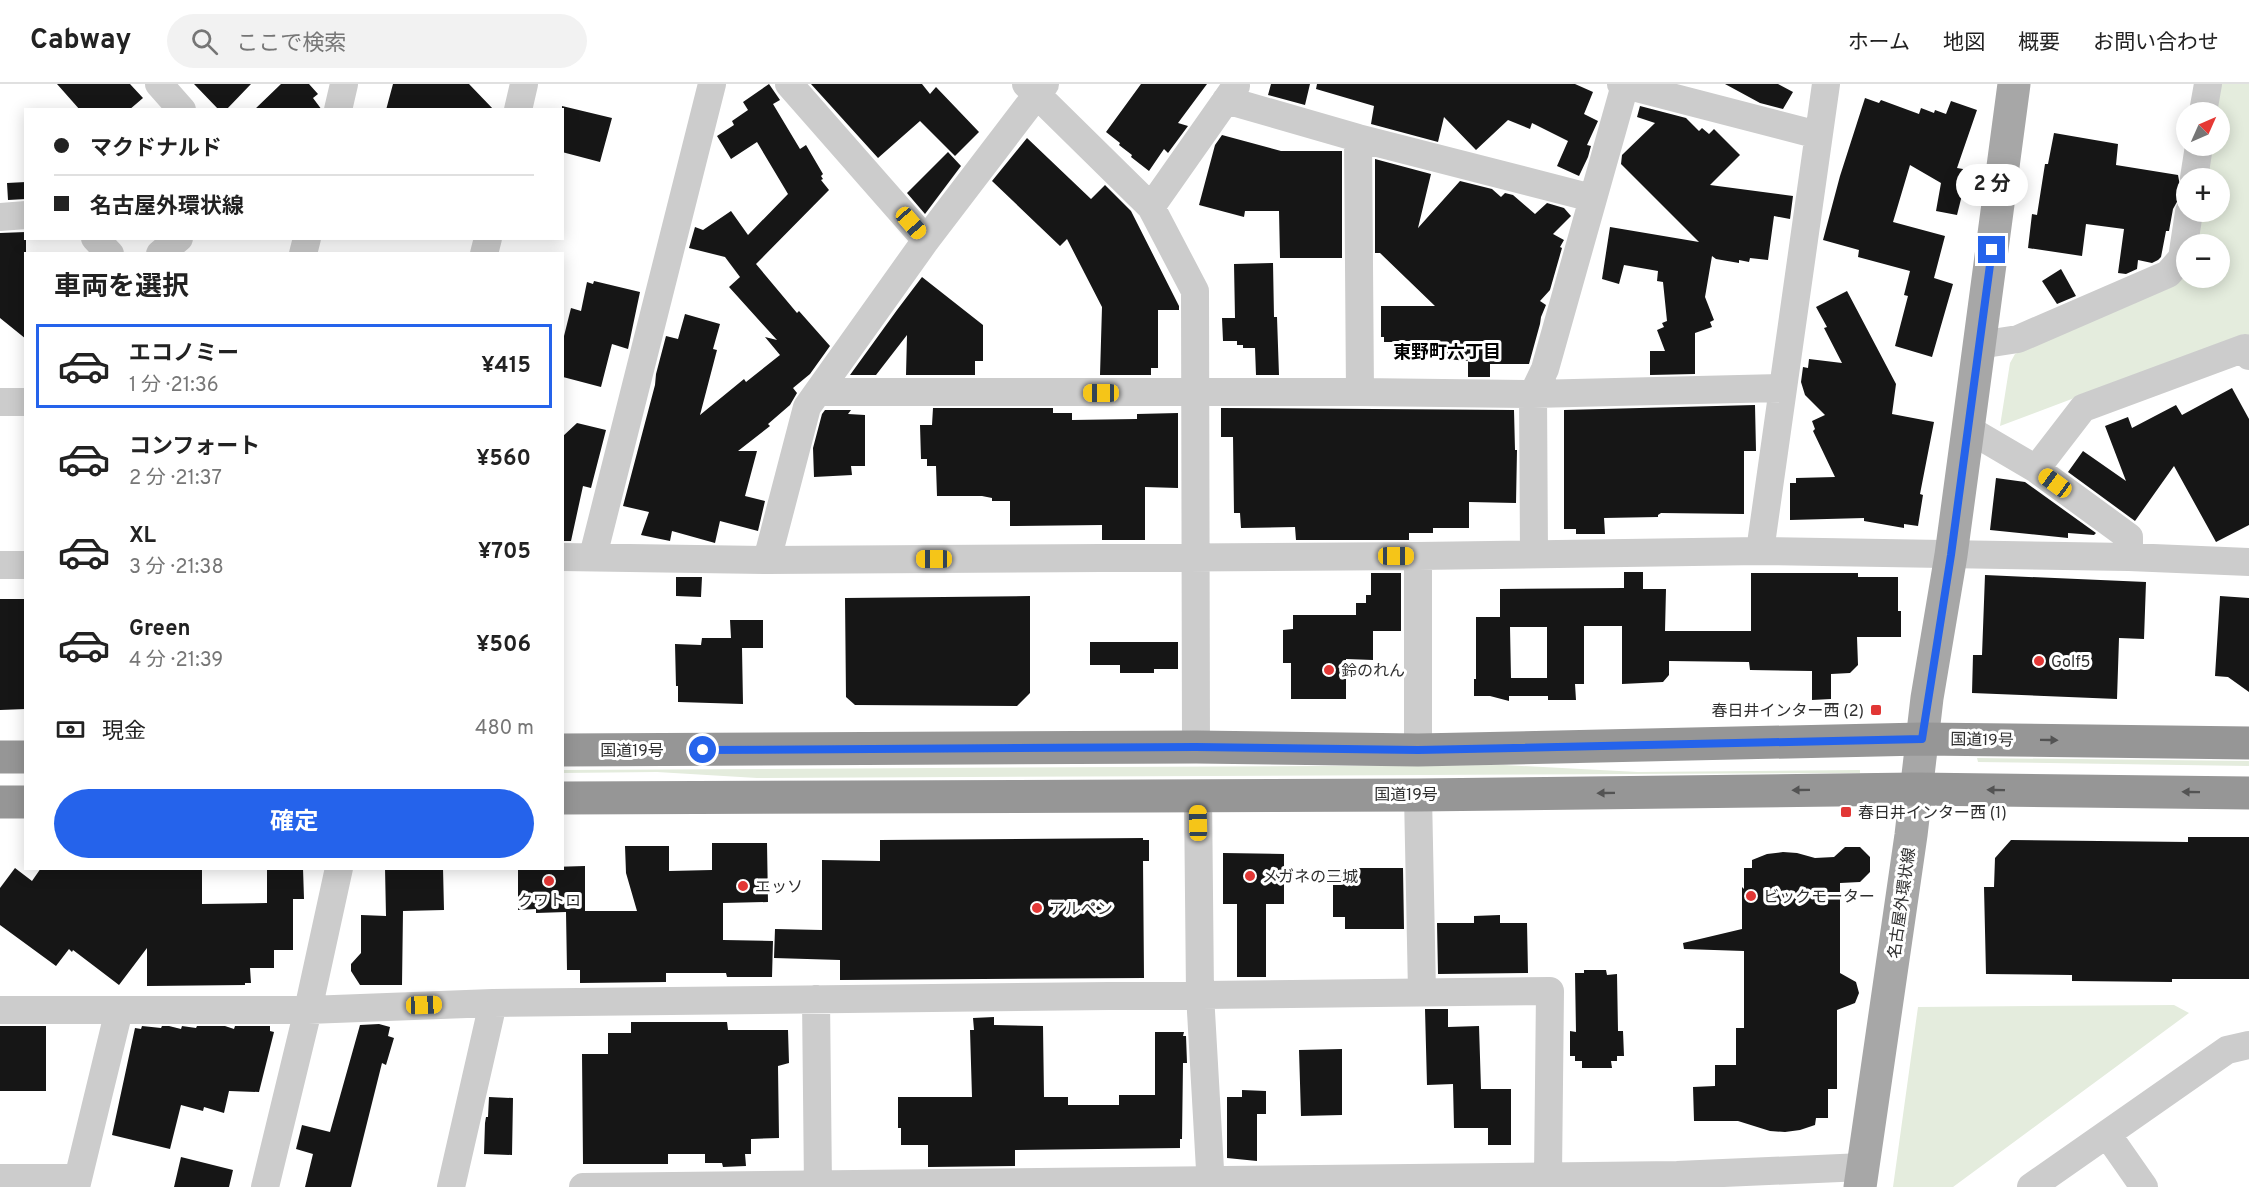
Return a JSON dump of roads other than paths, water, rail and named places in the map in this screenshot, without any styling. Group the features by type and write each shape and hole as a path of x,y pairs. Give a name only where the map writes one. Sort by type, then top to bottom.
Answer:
{"highway":[{"name":"国道19号","path":"564,750 1196,747 1418,750 1922,739 2249,743"},
{"path":"0,757 24,757"},
{"name":"国道19号","path":"564,798 1418,795 1916,789 2249,793"},
{"path":"0,802 24,802"}],"main road":[{"name":"名古屋外環状線","path":"1862,1177 1922,739 1951,555 2014,84"}],"street":[{"path":"159,84 180,108"},
{"path":"338,108 344,84"},
{"path":"518,108 524,84"},
{"path":"592,556 712,84"},
{"path":"789,84 926,240"},
{"path":"1760,551 1826,84"},
{"path":"2205,102 2208,84"},
{"path":"1534,555 1533,394 1545,369 1623,85 1818,135"},
{"path":"767,560 807,407 1036,88 1151,207 1195,291 1196,747"},
{"path":"1151,207 1232,92 1358,138 1592,198"},
{"path":"1358,138 1360,392"},
{"path":"0,217 24,215"},
{"path":"1979,345 2018,339 2168,274 2182,258 2187,222"},
{"path":"97,240 108,252"},
{"path":"162,252 177,240"},
{"path":"2036,469 2083,408 2245,348 2249,356"},
{"path":"818,392 1533,394 1782,388"},
{"path":"0,402 24,402"},
{"path":"1968,429 2036,469 2129,537 2129,557"},
{"path":"564,557 767,560 1197,558 1760,551 2129,557 2249,562"},
{"path":"1418,556 1418,750"},
{"path":"0,565 24,565"},
{"path":"1198,795 1200,994 1211,1184"},
{"path":"1418,795 1422,993"},
{"path":"265,1187 308,1010 339,870"},
{"path":"0,1010 308,1010 493,1003 1550,991 1548,1175"},
{"path":"816,999 818,1186"},
{"path":"451,1187 493,1003"},
{"path":"0,1178 77,1182 118,1010"},
{"path":"2031,1187 2227,1050 2249,1046"},
{"path":"2107,1134 2144,1187"},
{"path":"583,1187 1211,1184 1548,1175 1676,1181 1862,1177"}],"place":[{"name":"Golf5","path":"2039,661"},
{"name":"鈴のれん","path":"1329,670"},
{"name":"春日井インター西 (2)","path":"1876,710"},
{"name":"春日井インター西 (1)","path":"1846,812"},
{"name":"メガネの三城","path":"1250,876"},
{"name":"クワトロ","path":"549,881"},
{"name":"エッソ","path":"743,886"},
{"name":"ビックモーター","path":"1751,896"},
{"name":"アルペン","path":"1037,908"}],"district":[{"name":"東野町六丁目","path":"1447,352"}]}
